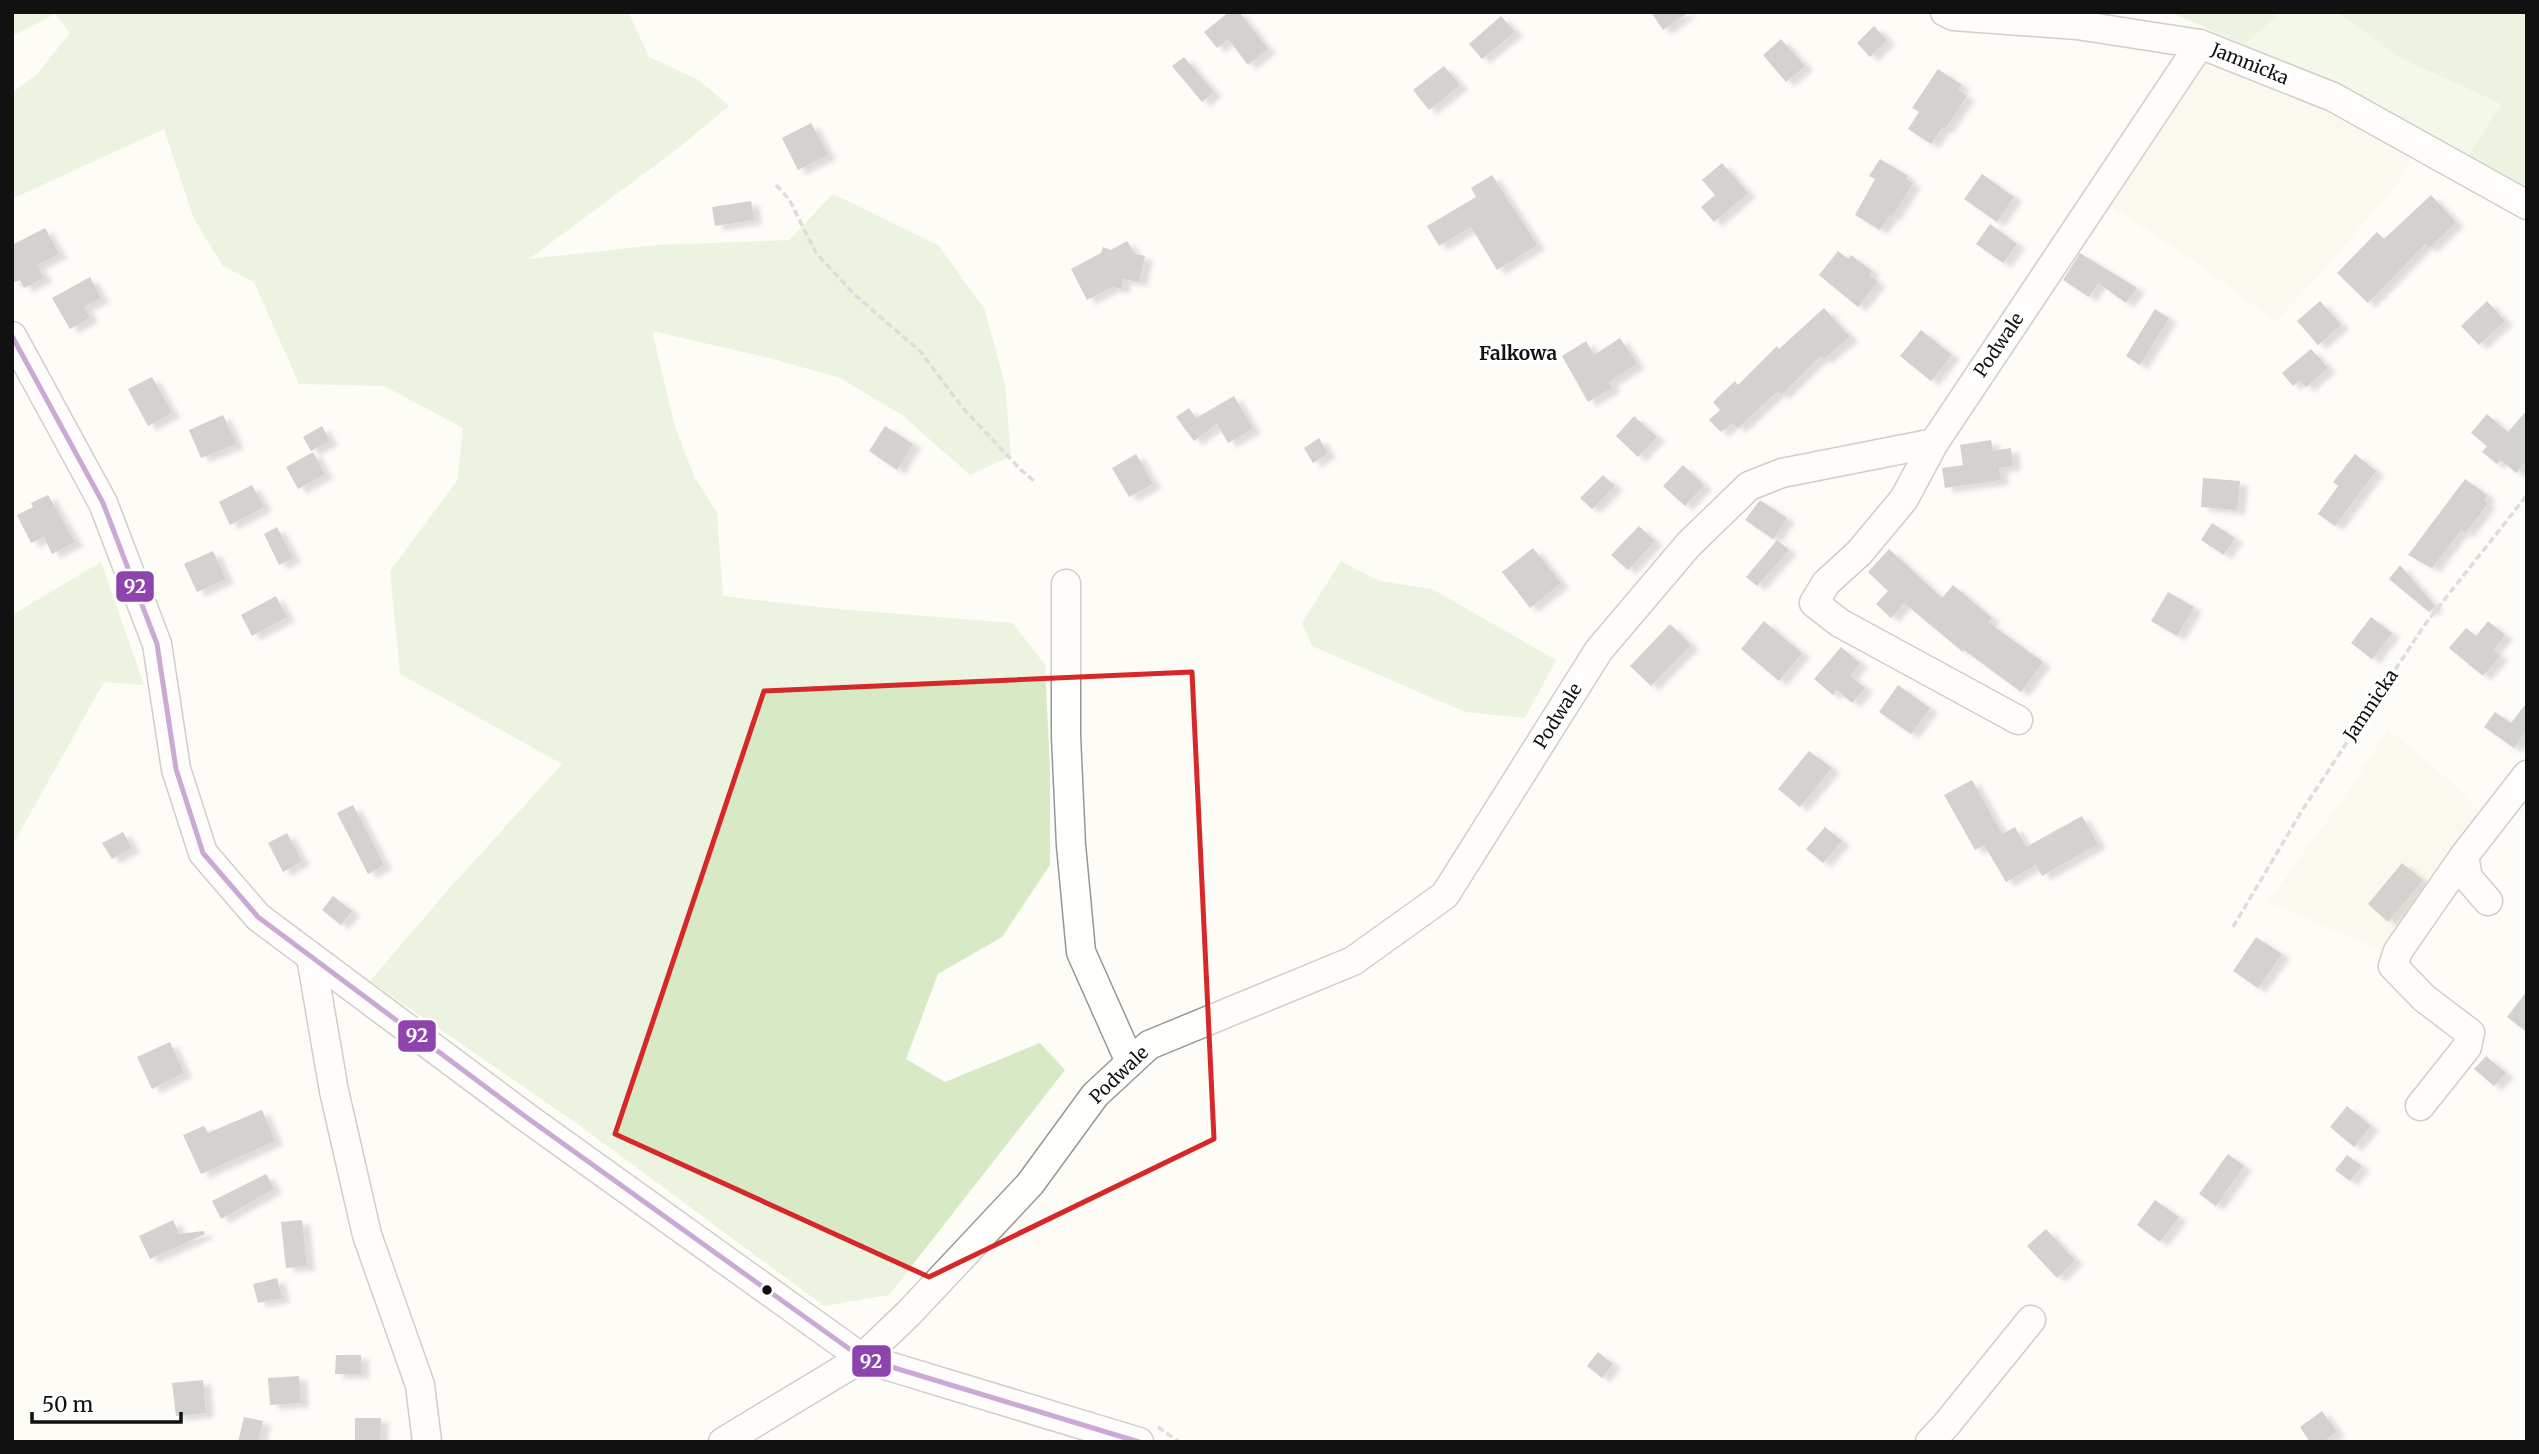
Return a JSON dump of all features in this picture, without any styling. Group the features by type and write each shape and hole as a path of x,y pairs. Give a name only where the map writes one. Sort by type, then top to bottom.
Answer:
{"street":[{"name":"Jamnicka","path":"1945,12 1953,16 2077,25 2200,44 2333,97 2527,205"},
{"name":"Podwale","path":"723,1442 862,1358 909,1313 1030,1184 1095,1095 1149,1045 1353,961 1445,895 1599,650 1689,544 1749,486 1782,472 1934,443 2200,44"},
{"path":"12,336 103,503 156,644 176,769 203,853 258,917 515,1109 862,1358 1139,1442"},
{"path":"1934,443 1904,499 1858,552 1826,583 1814,603 1840,623 2018,720"},
{"path":"1066,584 1066,736 1070,831 1083,957 1130,1062"},
{"path":"2420,1106 2467,1046 2470,1033 2424,998 2393,966 2398,951 2464,856 2527,775"},
{"path":"2464,856 2468,878 2488,901"},
{"path":"311,957 334,1091 368,1236 419,1385 427,1442"},
{"path":"1930,1442 2031,1320"}],"path":[{"path":"776,185 789,199 816,253 856,296 920,351 962,407 1034,481"},
{"name":"Jamnicka","path":"2233,927 2303,809 2426,623 2527,495"}],"highlighted area":[{"path":"1192,672 1214,1139 929,1277 615,1134 764,691"}],"shaded area":[{"path":"2212,58 2412,153 2404,175 2319,276 2276,321 2194,261 2106,203 2200,60"},
{"path":"2388,729 2447,778 2484,816 2385,952 2268,902 2352,786"}],"green space":[{"path":"12,12 628,12 649,57 699,80 729,106 677,149 529,259 657,245 789,240 833,194 938,245 985,310 1005,385 1011,456 970,475 902,415 840,378 769,358 652,331 675,427 694,476 717,513 723,596 826,608 1013,623 1045,665 1050,770 1050,865 1002,937 938,974 906,1059 945,1082 1040,1043 1065,1070 889,1295 824,1306 579,1125 370,981 562,764 400,674 390,571 457,481 463,428 384,386 299,384 254,282 223,266 194,219 164,129 12,199 12,93 38,73 70,33 55,14 12,36"},
{"path":"2170,12 2281,12 2244,45"},
{"path":"2281,12 2335,12 2403,59 2501,104 2468,155 2244,45"},
{"path":"2335,12 2527,12 2527,187 2468,155 2501,104 2403,59"},
{"path":"1341,561 1379,581 1432,589 1556,660 1525,718 1465,712 1312,646 1302,623"},
{"path":"101,562 144,685 104,682 12,846 12,615"}],"building":[{"path":"1229,12 1239,12 1268,49 1248,65 1228,39 1217,48 1204,32"},
{"path":"1651,12 1689,12 1663,30"},
{"path":"1501,16 1515,32 1482,59 1469,44"},
{"path":"1874,26 1887,40 1870,57 1857,43"},
{"path":"1781,39 1805,66 1786,82 1763,55"},
{"path":"1184,57 1214,92 1202,102 1172,66"},
{"path":"1444,66 1460,85 1429,110 1413,90"},
{"path":"1938,69 1962,85 1958,90 1967,96 1945,129 1942,128 1931,144 1908,129 1919,112 1912,108"},
{"path":"811,123 828,155 798,170 782,138"},
{"path":"1880,159 1908,176 1906,179 1913,183 1892,217 1890,215 1880,230 1855,215 1875,179 1869,176"},
{"path":"1722,163 1748,193 1714,222 1701,207 1715,195 1702,180"},
{"path":"1982,174 2014,197 1997,222 1964,199"},
{"path":"1492,175 1537,245 1497,270 1471,227 1439,246 1427,226 1476,197 1471,188"},
{"path":"2431,195 2456,222 2429,248 2425,244 2368,303 2337,273 2377,232 2384,239"},
{"path":"751,201 754,220 715,226 712,207"},
{"path":"1990,224 2017,244 2003,263 1976,244"},
{"path":"45,228 59,254 37,265 44,278 24,288 20,280 12,283 12,245"},
{"path":"1127,241 1135,254 1145,256 1139,282 1123,279 1121,289 1112,287 1087,300 1071,269 1101,253 1103,247 1111,250"},
{"path":"1838,251 1848,259 1851,255 1872,271 1869,275 1878,282 1858,307 1819,275"},
{"path":"2080,253 2137,288 2126,303 2098,283 2089,297 2063,280"},
{"path":"90,277 101,298 84,307 90,318 70,329 52,298"},
{"path":"2320,301 2341,325 2318,345 2297,321"},
{"path":"2487,301 2505,321 2479,345 2461,326"},
{"path":"1824,308 1850,337 1824,359 1821,356 1781,395 1778,391 1738,428 1732,423 1721,432 1709,420 1720,410 1713,402 1735,381 1738,385 1777,346 1779,349"},
{"path":"2155,309 2169,318 2140,365 2126,356"},
{"path":"1921,330 1952,355 1931,381 1900,356"},
{"path":"1620,338 1637,364 1609,382 1612,388 1588,402 1562,356 1586,341 1594,355"},
{"path":"2311,349 2328,368 2306,387 2299,380 2293,386 2282,373"},
{"path":"152,377 172,413 148,426 128,389"},
{"path":"1234,396 1253,429 1228,443 1217,424 1194,441 1176,417 1189,408 1196,418"},
{"path":"2527,410 2527,460 2516,473 2501,460 2497,464 2482,452 2487,446 2471,433 2487,414 2508,432"},
{"path":"223,415 236,444 201,458 189,430"},
{"path":"1634,416 1657,437 1638,457 1616,436"},
{"path":"322,426 330,441 311,451 303,437"},
{"path":"885,426 913,444 897,470 869,451"},
{"path":"1319,438 1328,453 1313,463 1304,448"},
{"path":"1991,440 1993,451 2011,448 2013,466 1999,468 2001,480 1945,488 1942,468 1963,465 1960,445"},
{"path":"313,452 325,474 298,489 286,467"},
{"path":"1136,454 1153,484 1129,497 1112,468"},
{"path":"2355,454 2376,471 2335,526 2318,514 2338,486 2333,482"},
{"path":"1683,465 1704,485 1685,506 1663,486"},
{"path":"1603,475 1615,486 1592,509 1580,498"},
{"path":"2203,478 2240,481 2237,510 2201,507"},
{"path":"2465,479 2487,495 2484,500 2488,503 2479,516 2465,533 2461,530 2432,568 2408,555"},
{"path":"252,485 264,507 230,525 219,502"},
{"path":"48,495 75,542 52,554 44,537 31,543 17,515 33,507 31,503"},
{"path":"1760,500 1787,518 1773,539 1745,520"},
{"path":"2212,523 2235,538 2224,555 2201,540"},
{"path":"1639,526 1655,541 1628,570 1611,555"},
{"path":"277,527 293,558 279,565 264,534"},
{"path":"1777,540 1789,550 1757,586 1746,577"},
{"path":"1533,548 1561,583 1530,608 1502,572"},
{"path":"1889,549 1942,598 1953,585 1992,618 1988,622 2043,662 2021,692 1964,650 1963,652 1904,603 1891,618 1876,604 1888,591 1868,572"},
{"path":"213,551 226,579 197,592 184,564"},
{"path":"2400,565 2435,606 2429,612 2389,579"},
{"path":"2168,592 2194,607 2177,636 2151,621"},
{"path":"276,596 287,617 252,636 241,615"},
{"path":"2371,617 2392,633 2372,659 2351,643"},
{"path":"1764,621 1802,653 1779,681 1741,649"},
{"path":"2488,621 2505,635 2493,650 2500,656 2483,676 2449,648 2466,628 2476,636"},
{"path":"1670,624 1691,645 1651,686 1630,666"},
{"path":"1841,647 1860,663 1850,675 1865,688 1852,703 1837,690 1833,695 1814,679"},
{"path":"1898,685 1930,708 1911,734 1879,712"},
{"path":"2527,702 2527,729 2514,748 2484,727 2495,712 2511,723"},
{"path":"1809,751 1832,768 1800,807 1778,789"},
{"path":"1972,780 2002,834 2015,827 2026,847 2082,816 2098,844 2042,876 2036,865 2006,882 1984,845 1975,850 1944,795"},
{"path":"353,805 384,865 368,874 337,813"},
{"path":"1825,827 1842,841 1823,863 1806,849"},
{"path":"123,832 132,848 112,859 102,843"},
{"path":"287,833 302,861 283,872 268,843"},
{"path":"2402,863 2423,880 2388,922 2368,904"},
{"path":"333,896 352,911 341,925 322,910"},
{"path":"2256,937 2282,954 2258,988 2233,971"},
{"path":"2527,991 2527,1032 2507,1017"},
{"path":"170,1042 184,1073 152,1089 137,1057"},
{"path":"2486,1056 2506,1073 2494,1086 2474,1069"},
{"path":"2347,1106 2371,1126 2354,1147 2330,1127"},
{"path":"262,1110 275,1141 201,1174 183,1135 204,1126 208,1133"},
{"path":"2228,1154 2244,1166 2216,1206 2199,1194"},
{"path":"2347,1155 2362,1166 2350,1181 2335,1170"},
{"path":"266,1174 274,1189 221,1219 212,1201"},
{"path":"2155,1200 2179,1217 2160,1242 2137,1225"},
{"path":"173,1220 179,1234 204,1231 205,1234 150,1259 139,1236"},
{"path":"302,1220 307,1266 286,1268 281,1222"},
{"path":"2046,1229 2075,1260 2057,1278 2027,1246"},
{"path":"277,1278 282,1298 258,1303 253,1284"},
{"path":"1598,1352 1613,1364 1602,1378 1587,1366"},
{"path":"336,1355 361,1355 361,1374 335,1374"},
{"path":"299,1376 301,1403 270,1405 268,1378"},
{"path":"203,1380 206,1413 176,1416 172,1383"},
{"path":"2322,1411 2337,1432 2323,1442 2310,1442 2300,1427"},
{"path":"244,1417 263,1421 258,1442 238,1442"},
{"path":"355,1418 381,1418 380,1442 355,1442"}],"waterway":[{"path":"12,704 15,701"}],"transit line":[{"name":"92","path":"12,336 103,503 157,644 176,769 203,853 258,917 526,1117 862,1358 1139,1442"}],"district":[{"name":"Falkowa","path":"1518,353"}]}
